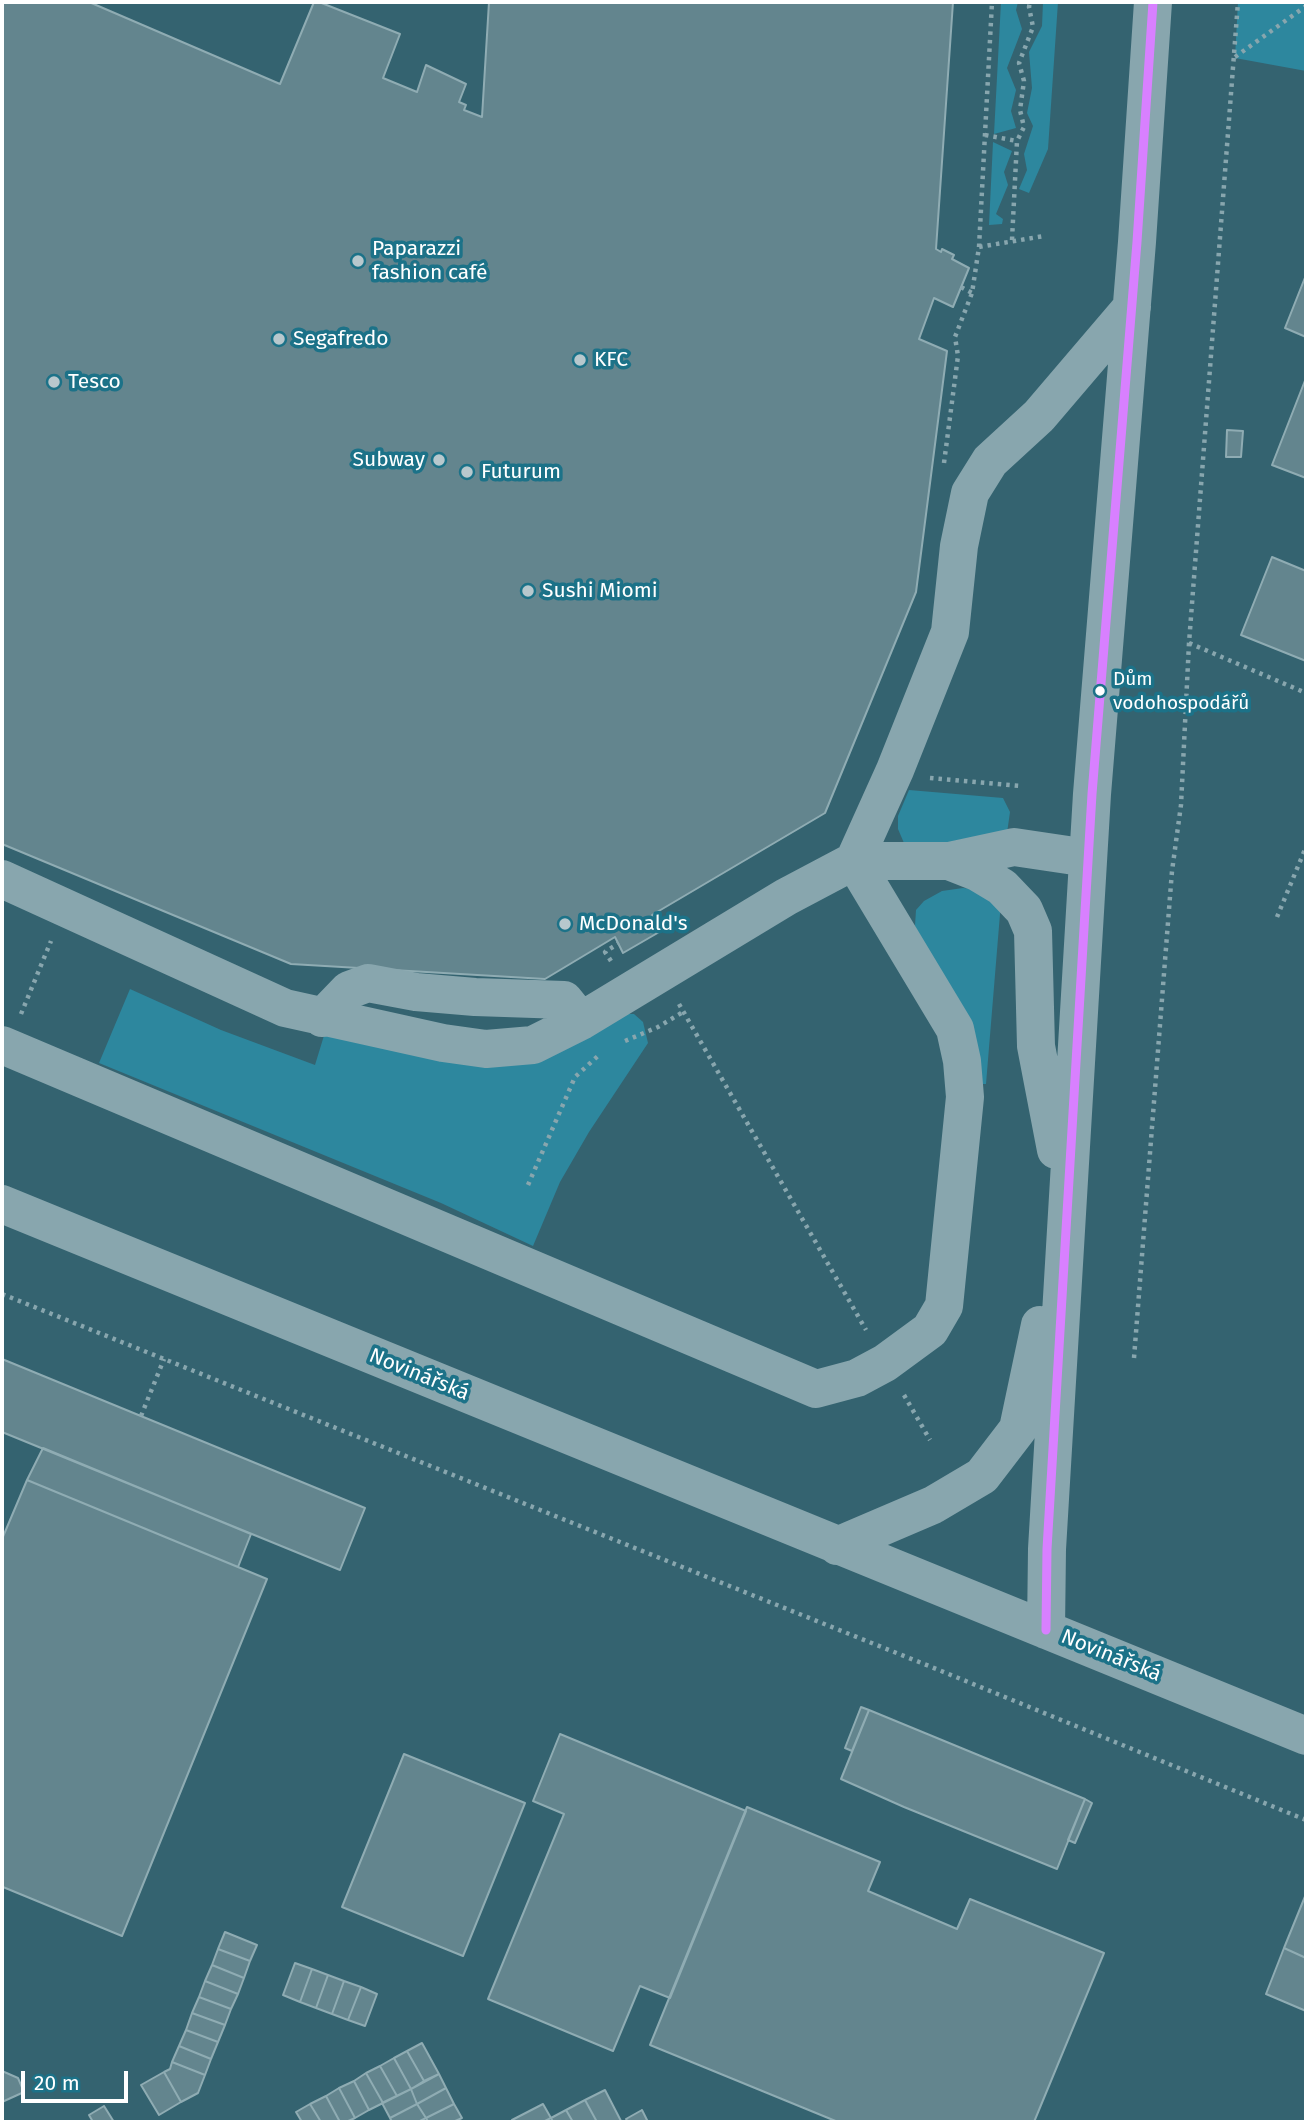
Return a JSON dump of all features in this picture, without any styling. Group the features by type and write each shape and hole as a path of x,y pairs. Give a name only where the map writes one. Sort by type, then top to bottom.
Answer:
{"street":[{"path":"1046,1630 1046,1549 1088,858 1132,307 1153,2"},
{"path":"854,861 895,770 950,632 959,546 970,493 990,461 1039,416 1132,307"},
{"path":"2,879 285,1008 443,1044 486,1049 533,1045 581,1021 786,897 854,861 949,862 1014,847 1088,858"},
{"path":"4,1047 816,1389 857,1378 885,1363 930,1329 944,1306 965,1097 956,1029 854,861"},
{"path":"837,1546 933,1505 982,1476 1018,1429 1066,1202 1036,1046 1033,931 1024,910 1002,887 978,872 949,862"},
{"path":"322,1018 349,990 368,983 416,992 564,1000 581,1021"},
{"name":"Novinářská","path":"2,1205 1306,1736"}],"path":[{"path":"942,475 958,356 955,337 972,293 979,247 992,2"},
{"path":"1012,240 1017,141 1024,127 1020,110 1024,81 1019,63 1033,27 1030,2"},
{"path":"1134,1358 1170,885 1181,804 1189,643 1238,2"},
{"path":"1235,58 1306,6"},
{"path":"985,135 1017,141"},
{"path":"979,247 1044,236"},
{"path":"961,287 972,293"},
{"path":"1189,643 1306,693"},
{"path":"895,770 916,777 1020,786"},
{"path":"1277,916 1306,847"},
{"path":"4,1047 65,908"},
{"path":"614,968 605,952 619,943"},
{"path":"660,973 930,1440"},
{"path":"615,1045 658,1027 683,1012"},
{"path":"528,1185 575,1077 605,1050"},
{"path":"2,1294 916,1660 1306,1820"},
{"path":"141,1416 163,1359"}],"shaded area":[{"path":"1001,2 1018,2 1016,10 1022,29 1007,68 1016,90 1011,111 1016,128 994,134"},
{"path":"1043,2 1058,2 1048,149 1029,193 1019,189 1027,170 1024,154 1033,126 1027,113 1032,88 1029,52 1042,26"},
{"path":"1238,2 1306,2 1306,71 1235,58"},
{"path":"993,142 1012,151 1004,172 1008,185 996,214 1003,219 1002,224 989,225"},
{"path":"909,790 1003,798 1010,812 1007,833 920,854 904,843 898,829 898,816"},
{"path":"963,888 982,890 1001,902 986,1084 980,1084 915,926 916,910 924,901 942,891"},
{"path":"130,989 221,1030 315,1065 326,1029 493,1064 622,1014 634,1014 643,1022 648,1043 589,1132 560,1182 533,1246 441,1203 99,1063"}],"building":[{"name":"Futurum","path":"2,2 89,2 280,84 314,2 319,2 400,34 383,78 417,92 426,65 466,84 459,102 466,105 464,110 482,117 489,2 953,2 936,249 954,255 952,259 969,268 953,307 934,298 919,339 947,351 916,592 825,813 652,915 661,931 623,953 615,937 545,979 291,964 2,844"},
{"path":"1306,275 1306,337 1285,328"},
{"path":"1306,378 1306,478 1272,465"},
{"path":"1227,430 1243,431 1241,457 1226,457"},
{"path":"1272,557 1306,571 1306,661 1241,635"},
{"path":"2,1359 365,1508 340,1570 2,1432"},
{"path":"43,1448 251,1534 238,1567 27,1480"},
{"path":"27,1480 267,1579 122,1936 3,1887 2,1891 2,1539"},
{"path":"861,1707 869,1710 852,1751 845,1748"},
{"path":"869,1710 1085,1799 1057,1869 841,1779"},
{"path":"560,1734 746,1811 670,1998 640,1986 613,2051 488,1999 564,1814 533,1801"},
{"path":"404,1754 525,1803 463,1956 342,1907"},
{"path":"1085,1799 1092,1803 1075,1843 1068,1840"},
{"path":"747,1807 880,1862 868,1891 957,1929 970,1899 1104,1953 1034,2122 838,2122 650,2045"},
{"path":"1306,1894 1306,1958 1284,1948"},
{"path":"225,1932 257,1945 250,1961 218,1949"},
{"path":"1284,1948 1306,1958 1306,2011 1266,1994"},
{"path":"218,1949 250,1961 244,1978 212,1965"},
{"path":"295,1963 312,1969 300,2002 283,1995"},
{"path":"212,1965 244,1978 238,1994 205,1981"},
{"path":"312,1969 328,1975 316,2008 300,2002"},
{"path":"328,1975 344,1981 332,2014 316,2008"},
{"path":"205,1981 238,1994 231,2009 199,1997"},
{"path":"344,1981 361,1987 348,2020 332,2014"},
{"path":"361,1987 377,1994 365,2026 348,2020"},
{"path":"199,1997 231,2009 225,2025 192,2013"},
{"path":"192,2013 225,2025 218,2042 186,2030"},
{"path":"186,2030 218,2042 211,2059 179,2046"},
{"path":"422,2043 439,2074 424,2081 407,2051"},
{"path":"179,2046 211,2059 205,2075 172,2062"},
{"path":"407,2051 424,2081 411,2089 394,2058"},
{"path":"394,2058 411,2089 397,2096 380,2066"},
{"path":"172,2062 205,2075 198,2093 181,2102 164,2072 170,2069"},
{"path":"380,2066 397,2096 383,2103 366,2073"},
{"path":"2,2071 18,2078 24,2092 2,2102"},
{"path":"164,2072 181,2102 159,2115 141,2085"},
{"path":"366,2073 383,2103 369,2110 354,2081"},
{"path":"439,2074 446,2088 417,2104 411,2089"},
{"path":"354,2081 369,2110 355,2118 339,2088"},
{"path":"339,2088 355,2118 346,2122 340,2122 326,2096"},
{"path":"446,2088 454,2104 426,2118 417,2104"},
{"path":"411,2089 417,2104 390,2118 382,2103"},
{"path":"605,2090 621,2121 619,2122 597,2122 585,2100"},
{"path":"326,2096 340,2122 321,2122 310,2104"},
{"path":"585,2100 597,2122 573,2122 566,2110"},
{"path":"310,2104 321,2122 302,2122 296,2112"},
{"path":"417,2104 426,2118 418,2122 392,2122 390,2118"},
{"path":"454,2104 462,2118 453,2122 428,2122 426,2118"},
{"path":"543,2104 551,2118 543,2122 513,2122 512,2120"},
{"path":"104,2106 114,2122 93,2122 89,2115"},
{"path":"566,2110 573,2122 553,2122 551,2118"},
{"path":"642,2110 648,2122 628,2122 626,2119"}],"transit line":[{"path":"1046,1630 1047,1549 1092,794 1137,242 1153,2"}],"place":[{"name":"Paparazzi fashion café","path":"358,261"},
{"name":"Segafredo","path":"279,339"},
{"name":"KFC","path":"580,360"},
{"name":"Tesco","path":"54,382"},
{"name":"Subway","path":"439,460"},
{"name":"Futurum","path":"467,472"},
{"name":"Sushi Miomi","path":"528,591"},
{"name":"Dům vodohospodářů","path":"1100,691"},
{"name":"McDonald's","path":"565,924"}]}
